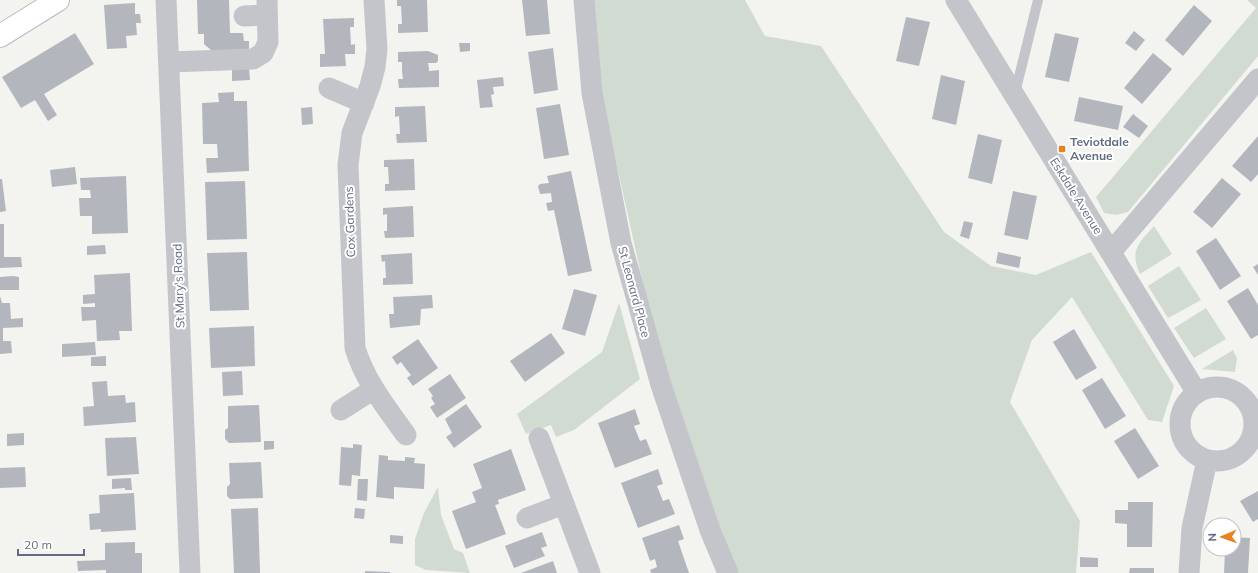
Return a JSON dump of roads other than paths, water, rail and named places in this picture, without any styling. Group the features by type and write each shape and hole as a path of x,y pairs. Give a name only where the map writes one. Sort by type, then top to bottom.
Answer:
{"street":[{"path":"0,36 58,0"},
{"name":"St Mary's Road","path":"166,0 170,62 190,573"},
{"name":"Cox Gardens","path":"374,0 377,49 370,86 352,133 348,165 355,348 361,367 374,389 406,435"},
{"name":"St Leonard Place","path":"584,0 592,93 621,243 660,385 710,530 728,573"},
{"name":"Eskdale Avenue","path":"956,0 1197,393"},
{"path":"170,62 253,59 263,52 268,42 267,8 244,16"},
{"path":"1111,252 1258,79"},
{"path":"329,88 364,103"},
{"path":"1221,387 1234,390 1244,398 1251,409 1256,434 1241,454 1230,460 1219,462 1207,460 1196,455 1187,447 1181,436 1180,424 1182,412 1188,401 1197,393 1208,388 1221,387"},
{"path":"341,410 374,389"},
{"path":"539,438 590,573"},
{"path":"1189,573 1192,528 1207,460"},
{"path":"527,518 564,504"}],"lane":[{"path":"1014,96 1038,0"}],"place":[{"name":"Teviotdale Avenue","path":"1062,149"}]}
